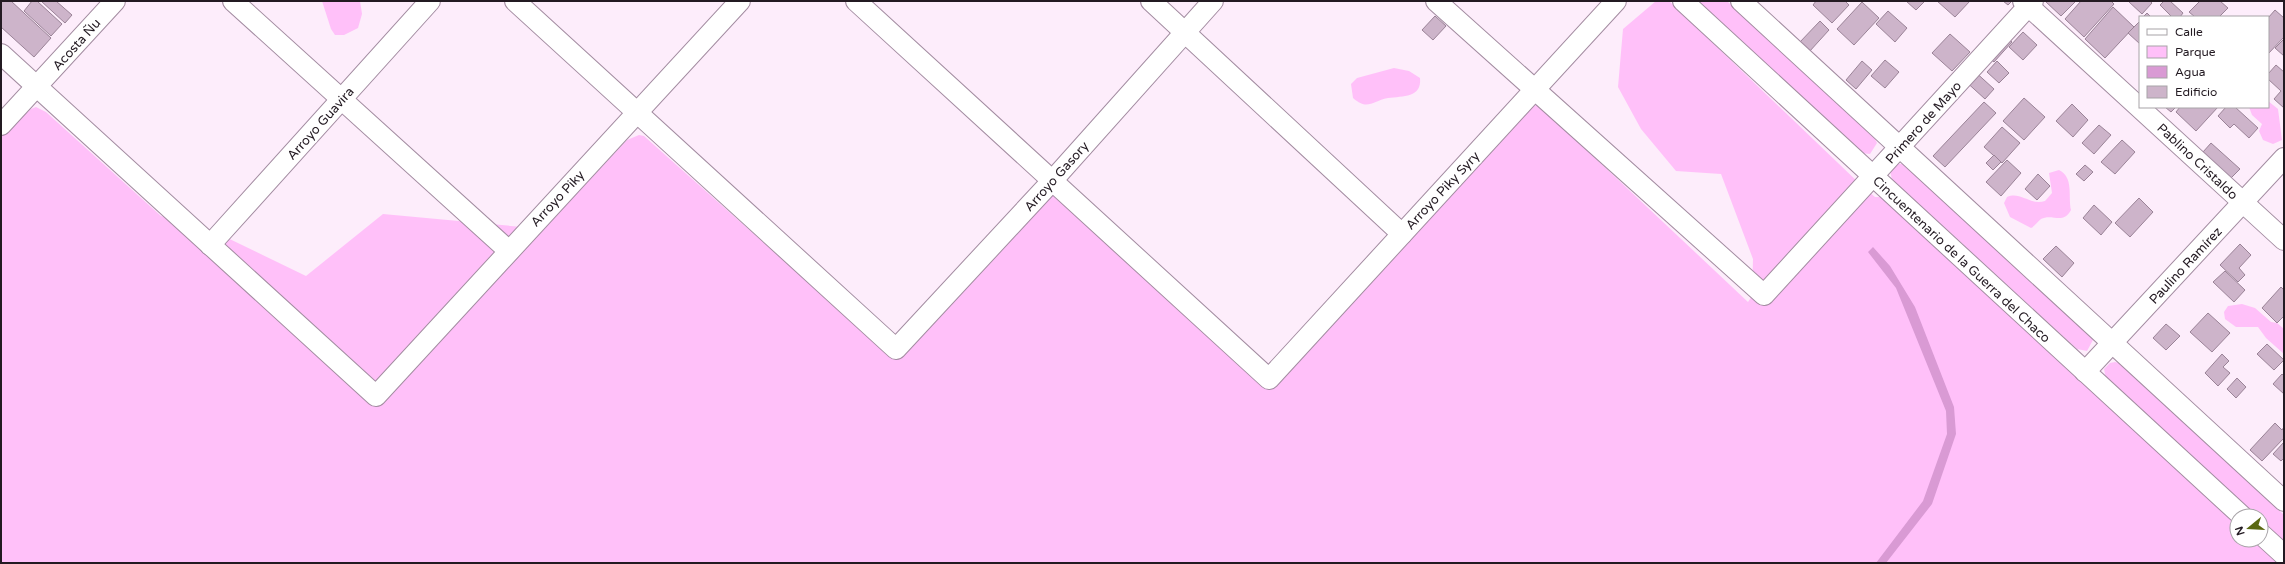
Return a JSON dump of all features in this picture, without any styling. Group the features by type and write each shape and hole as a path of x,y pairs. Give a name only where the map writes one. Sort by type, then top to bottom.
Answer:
{"street":[{"name":"Acosta Ñu","path":"1,125 114,1"},
{"path":"234,1 509,251"},
{"name":"Arroyo Guavira","path":"210,245 430,1"},
{"path":"515,1 637,112"},
{"name":"Arroyo Piky","path":"210,245 376,396 740,1"},
{"path":"856,1 1052,181"},
{"path":"1151,1 1402,234"},
{"name":"Arroyo Gasory","path":"637,112 896,349 1052,181 1214,1"},
{"path":"1436,1 1534,90"},
{"name":"Arroyo Piky Syry","path":"1052,181 1269,378 1616,1"},
{"name":"Cincuentenario de la Guerra del Chaco","path":"1683,1 2233,508"},
{"path":"1741,1 2284,501"},
{"name":"Primero de Mayo","path":"1534,90 1764,295 1900,147 2028,3"},
{"name":"Pablino Cristaldo","path":"2028,3 2139,106"},
{"path":"1,54 210,245"},
{"name":"Pablino Cristaldo","path":"2141,108 2284,240"},
{"name":"Paulino Ramírez","path":"2085,372 2284,158"},
{"path":"2269,541 2284,555"}],"green space":[{"path":"322,1 360,1 362,14 358,28 344,35 335,35 331,29"},
{"path":"1656,1 1669,1 1861,185 1875,197 1882,197 2229,516 2229,548 2265,548 2281,563 1,563 1,136 31,109 36,107 46,112 161,216 211,230 306,276 383,214 533,228 541,232 627,140 639,135 644,136 886,352 1049,196 1054,196 1259,381 1531,106 1537,105 1748,302 1752,296 1753,259 1721,174 1676,171 1641,129 1618,87 1623,29"},
{"path":"1697,1 1727,1 1875,139 1877,143 1870,154 1861,153"},
{"path":"1394,68 1409,71 1420,78 1420,85 1415,93 1383,99 1366,105 1353,98 1351,84 1357,78"},
{"path":"2269,102 2278,109 2282,140 2273,144 2263,140 2259,131 2262,124 2252,115 2249,108 2269,108"},
{"path":"1896,164 1905,164 2091,336 2093,340 2087,351 2077,349 1976,257 1968,252 1964,245 1892,180 1890,170"},
{"path":"2059,170 2064,173 2069,182 2071,210 2068,214 2061,218 2049,217 2041,219 2031,228 2010,217 2004,203 2007,197 2017,196 2035,202 2045,201 2052,193 2049,173"},
{"path":"2242,304 2255,308 2271,322 2277,323 2284,329 2284,354 2266,338 2258,327 2236,327 2225,319 2224,312 2228,306"},
{"path":"2110,363 2119,363 2284,515 2284,542 2269,528 2269,508 2247,508 2106,379 2104,369"}],"water":[{"path":"1873,247 1890,266 1915,307 1954,407 1956,434 1932,504 1886,563 1876,563 1923,501 1947,434 1946,411 1896,288 1868,252"}],"building":[{"path":"1,1 11,1 51,38 34,57 1,27"},
{"path":"32,1 37,1 62,24 51,36 24,11"},
{"path":"41,1 56,1 72,15 65,23"},
{"path":"1816,1 1845,1 1849,5 1832,23 1813,5"},
{"path":"1906,1 1925,1 1916,10"},
{"path":"1937,1 1970,1 1955,17"},
{"path":"2003,1 2012,1 2008,5"},
{"path":"2045,1 2076,1 2061,16"},
{"path":"2081,1 2111,1 2114,4 2084,37 2065,19"},
{"path":"2128,1 2150,1 2152,3 2142,14"},
{"path":"2164,1 2170,1 2183,13 2181,16 2171,16 2160,5"},
{"path":"2200,1 2220,1 2228,8 2220,16 2194,16 2189,12"},
{"path":"1862,2 1879,18 1854,45 1837,29"},
{"path":"2113,7 2134,27 2105,58 2085,39"},
{"path":"2275,10 2284,18 2284,37 2269,53 2269,17"},
{"path":"1888,11 1907,28 1895,42 1876,24"},
{"path":"1435,16 1446,26 1433,40 1422,30"},
{"path":"1820,21 1829,30 1809,52 1799,43"},
{"path":"2139,22 2139,43 2128,33"},
{"path":"2023,32 2037,45 2023,60 2009,47"},
{"path":"1950,34 1970,52 1952,71 1932,53"},
{"path":"2004,35 2012,42 1994,62 1986,55"},
{"path":"2284,39 2284,56 2275,48"},
{"path":"1885,60 1899,72 1885,88 1871,76"},
{"path":"1862,61 1872,70 1856,89 1846,80"},
{"path":"1997,61 2009,73 1999,83 1987,72"},
{"path":"2276,65 2284,72 2284,108 2274,99 2281,91 2269,80 2269,73"},
{"path":"1972,69 1994,89 1985,99 1963,79"},
{"path":"2024,98 2045,117 2024,140 2003,121"},
{"path":"1984,102 1996,113 1945,167 1933,156"},
{"path":"2072,104 2088,120 2073,137 2056,121"},
{"path":"2166,108 2175,108 2171,112"},
{"path":"2179,108 2217,108 2196,131 2176,112"},
{"path":"2225,108 2236,108 2258,128 2249,138 2234,124 2230,128 2218,116"},
{"path":"2099,125 2111,135 2094,154 2082,143"},
{"path":"2002,127 2020,143 2002,163 1984,147"},
{"path":"2122,140 2135,152 2115,174 2101,162"},
{"path":"2211,143 2240,169 2231,178 2203,152"},
{"path":"1994,155 2001,162 1993,170 1986,163"},
{"path":"2007,160 2021,173 2001,196 1986,182"},
{"path":"2085,165 2093,172 2084,181 2076,174"},
{"path":"2038,174 2050,186 2037,200 2025,189"},
{"path":"2139,198 2153,212 2130,237 2115,223"},
{"path":"2094,205 2112,222 2101,235 2083,218"},
{"path":"2240,244 2251,255 2239,268 2245,275 2238,282 2220,265"},
{"path":"2056,246 2074,263 2062,277 2043,259"},
{"path":"2225,271 2245,290 2234,302 2213,282"},
{"path":"2281,287 2284,290 2284,316 2277,323 2262,308"},
{"path":"2208,313 2230,333 2212,352 2190,332"},
{"path":"2166,324 2180,336 2166,350 2153,338"},
{"path":"2267,344 2284,360 2274,370 2257,354"},
{"path":"2222,354 2229,361 2223,367 2230,373 2218,386 2205,373"},
{"path":"2282,374 2284,376 2284,394 2273,384"},
{"path":"2237,378 2246,387 2236,398 2227,389"},
{"path":"2275,423 2282,430 2284,427 2284,438 2262,461 2250,450"},
{"path":"2284,442 2284,458 2281,461 2273,454"}]}
